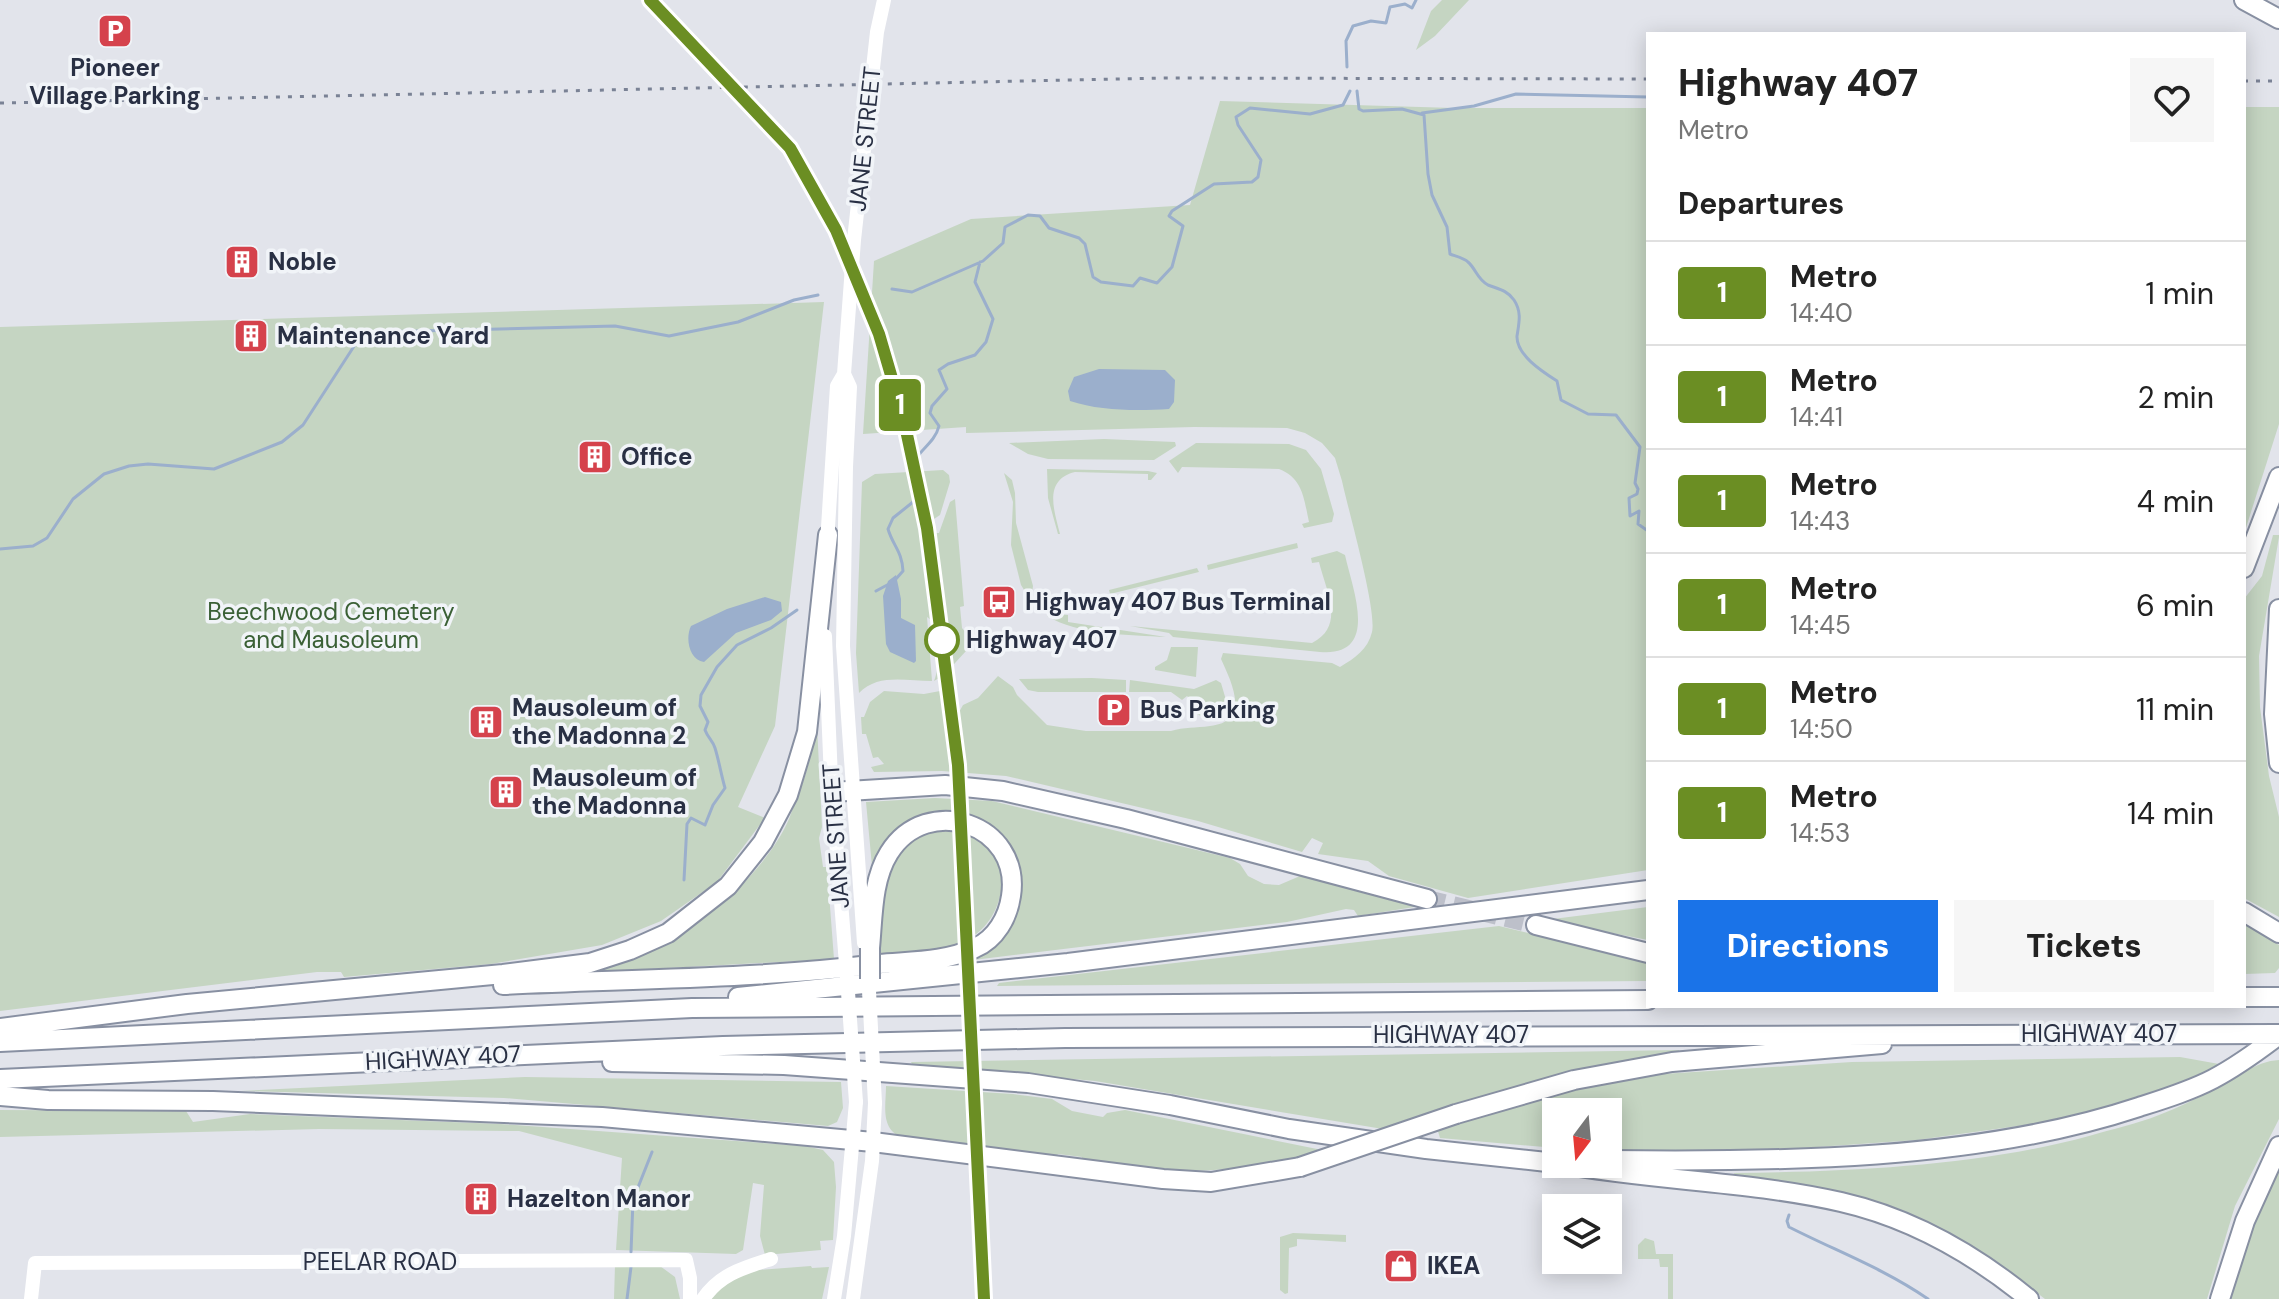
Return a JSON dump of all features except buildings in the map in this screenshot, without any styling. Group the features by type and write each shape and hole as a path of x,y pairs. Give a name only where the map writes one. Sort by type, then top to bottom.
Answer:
{"highway":[{"path":"2244,0 2279,19"},
{"path":"2246,563 2279,477"},
{"path":"0,1028 187,1004 590,963 668,933 728,886 763,842 788,795 807,732 828,535"},
{"path":"2279,609 2274,687 2279,763"},
{"path":"832,792 945,785 1003,791 1126,819 1427,899"},
{"path":"337,991 420,990 818,970 948,956 978,947 997,931 1008,911 1011,879 1006,859 996,843 974,827 951,820 923,824 899,838 886,858 878,880 867,948 870,979"},
{"path":"624,1009 1068,963 1646,890"},
{"path":"2251,916 2279,933"},
{"path":"1536,925 1646,952"},
{"path":"2246,997 2279,997"},
{"name":"HIGHWAY 407","path":"0,1042 624,1009 1646,1000"},
{"path":"0,1096 48,1100 213,1101 602,1117 873,1142 1163,1179 1211,1182 1300,1167 1456,1114 1574,1080 1672,1062 1988,1034"},
{"path":"1622,1160 1834,1156 1927,1149 2041,1134 2102,1119 2211,1080 2279,1035"},
{"name":"HIGHWAY 407","path":"0,1079 723,1046 1065,1038 2279,1035"},
{"path":"449,1058 784,1065 1028,1083 1170,1105 1289,1129 1426,1149 1542,1161"},
{"path":"2220,1299 2245,1221 2279,1146"},
{"path":"1622,1171 1841,1202 1933,1235 1975,1258 2029,1299"}],"main road":[{"name":"JANE STREET","path":"834,1299 844,1236 856,1102 824,645 828,535 837,386 844,374 854,240 877,32 884,0"},
{"name":"JANE STREET","path":"844,374 850,387 843,646 851,790 867,948"},
{"path":"853,1299 873,1142 875,1103 870,979"},
{"path":"703,1299 709,1289 733,1271 771,1259"},
{"name":"PEELAR ROAD","path":"31,1299 35,1263 686,1260 690,1299"}],"green space":[{"path":"1442,0 1469,0 1435,36 1416,50 1431,11"},
{"path":"1220,101 1454,108 1646,108 1646,870 1468,898 1389,876 1368,861 1318,854 1323,843 1312,838 1302,852 1198,821 1006,776 942,771 874,772 871,767 884,764 878,757 873,758 866,734 862,734 861,717 864,717 870,702 884,691 924,694 940,691 943,703 958,714 963,705 978,698 998,676 1013,687 1047,725 1086,731 1171,731 1223,723 1231,717 1235,699 1221,659 1223,653 1332,663 1340,667 1356,656 1367,643 1372,632 1370,603 1342,481 1335,458 1322,443 1305,433 1287,428 1194,427 966,433 966,427 863,434 874,261 971,219 1190,205"},
{"path":"2246,107 2279,107 2279,424 2246,528"},
{"name":"Beechwood Cemetery and Mausoleum","path":"824,302 775,726 738,807 765,818 717,882 661,921 602,945 491,964 344,977 341,972 317,972 0,1011 0,327"},
{"path":"1104,439 1175,442 1176,446 1154,460 1048,459 1028,454 1009,443"},
{"path":"1196,443 1289,444 1306,450 1321,469 1334,514 1332,522 1304,528 1302,524 1309,522 1301,490 1293,478 1279,469 1182,467 1178,473 1169,461"},
{"path":"1047,469 1157,473 1151,480 1148,480 1148,474 1075,472 1065,476 1058,482 1053,497 1058,534 1048,498"},
{"path":"943,470 949,475 950,482 940,515 928,523 933,533 939,533 950,502 955,499 964,606 960,607 962,628 966,633 966,651 944,675 934,681 939,646 935,629 927,617 932,681 884,680 859,693 856,653 862,482 875,474"},
{"path":"1004,473 1012,480 1015,493 1016,523 1033,586 1031,601 1021,585 1011,545 1013,502"},
{"path":"2273,535 2279,535 2259,656 2260,707 2269,776 2279,817 2279,917 2246,899 2246,596 2262,576"},
{"path":"1297,543 1298,548 1208,570 1207,565"},
{"path":"1337,551 1345,555 1358,618 1357,632 1351,644 1339,651 1320,652 1173,637 1169,633 1130,626 1312,643 1328,627 1331,607 1319,562 1312,563 1311,558"},
{"path":"1197,568 1199,572 1110,594 1109,590"},
{"path":"1068,615 1068,622 1166,637 1089,630 1047,616"},
{"path":"1171,647 1198,647 1196,677 1155,670 1167,660"},
{"path":"1019,679 1126,680 1126,692 1038,692 1028,690"},
{"path":"1130,680 1194,689 1216,680 1221,683 1226,700 1221,712 1202,716 1195,713 1199,708 1187,696 1182,700 1171,692 1129,692"},
{"path":"817,725 822,827 819,838 823,867 827,867 834,959 595,972 646,952 692,927 749,877 766,858 789,819 805,775"},
{"path":"935,798 992,801 1230,858 1240,864 1248,876 1264,884 1279,885 1300,876 1427,905 1358,916 1354,910 1346,909 1287,922 957,962 1001,937 1012,855 936,814 872,866 866,802"},
{"path":"951,829 975,838 994,854 1001,876 995,911 981,930 962,942 928,952 880,957 883,893 897,857 910,843 927,834"},
{"path":"1646,907 1646,940 1545,920"},
{"path":"2246,923 2279,945 2279,968 2275,973 2246,974"},
{"path":"1499,926 1646,962 1646,981 997,986 999,983"},
{"path":"1679,1050 1679,1059 1611,1066 1538,1081 1455,1105 1451,1110 1389,1130 1095,1081 911,1062"},
{"path":"2180,1057 2219,1064 2182,1083 2068,1119 1917,1140 1760,1151 1622,1150 1622,1098 1542,1098 1542,1147 1440,1138 1437,1128 1543,1096 1647,1075 1852,1062"},
{"path":"2279,1060 2279,1119 2235,1206 2207,1299 2045,1299 1996,1261 1928,1223 1840,1192 1736,1177 1734,1173 1913,1165 1959,1161 2047,1146 2151,1118 2193,1100 2254,1067"},
{"path":"525,1077 841,1082 843,1108 837,1122 828,1126 504,1098 241,1091"},
{"path":"886,1086 1052,1099 1072,1111 1103,1117 1107,1113 1125,1110 1327,1151 1236,1169 1143,1170 1081,1163 1082,1157 1058,1154 1054,1160 901,1137 887,1122"},
{"path":"0,1110 186,1111 193,1122 250,1114 501,1124 805,1146 823,1150 834,1162 833,1240 820,1241 821,1250 765,1255 760,1236 764,1185 753,1183 743,1250 736,1254 616,1250 622,1158 519,1131 319,1129 0,1137"},
{"path":"2279,1165 2279,1299 2231,1299 2252,1230"},
{"path":"1293,1233 1346,1235 1346,1242 1297,1239 1297,1246 1289,1248 1288,1293 1285,1294 1280,1290 1280,1237"},
{"path":"1645,1238 1654,1241 1656,1254 1673,1254 1673,1299 1668,1299 1668,1267 1660,1267 1659,1259 1638,1259 1638,1245"},
{"path":"615,1265 660,1266 675,1277 680,1299 614,1299"},
{"path":"829,1267 822,1299 708,1299 727,1279 758,1270"}],"water":[{"path":"1099,369 1165,370 1175,380 1174,402 1169,409 1132,410 1094,407 1070,401 1068,391 1074,377"},
{"path":"896,575 901,618 915,625 914,663 890,652 886,644 883,596 888,581"},
{"path":"765,597 781,602 782,611 771,620 736,633 704,662 695,657 689,642 691,626 727,609"}],"waterway":[{"path":"1347,67 1346,41 1353,26 1371,21 1386,23 1390,7 1405,4 1412,8 1416,0"},
{"path":"892,289 912,292 983,261 1003,243 1005,227 1028,215 1040,216 1049,228 1079,238 1085,244 1093,277 1101,282 1133,286 1140,278 1157,283 1172,267 1183,226 1169,216 1172,211 1214,184 1252,182 1258,177 1261,160 1236,117 1250,108 1310,114 1343,105 1350,91"},
{"path":"1357,91 1359,109 1363,111 1402,109 1424,115 1428,174 1432,195 1447,227 1450,254 1471,265 1484,283 1505,292 1514,300 1519,313 1517,336 1521,350 1531,362 1557,381 1561,400 1588,414 1616,415 1640,447 1635,483 1638,489 1637,494 1629,498 1630,516 1639,511 1638,524 1646,530"},
{"path":"1422,113 1474,106 1516,94 1646,97"},
{"path":"895,580 903,571 888,529 893,518 918,498 916,463 937,432 939,426 930,413 932,406 947,389 939,370 975,355 986,342 993,319 975,282 980,262"},
{"path":"0,549 33,546 47,538 73,499 104,474 148,464 214,469 282,442 303,425 360,337 376,332 615,326 669,336 738,322 794,300 818,295"},
{"path":"876,591 889,584"},
{"path":"684,880 687,824 691,818 705,825 713,805 725,788 715,748 705,730 708,722 700,706 701,695 717,667 737,645 771,628 797,610"},
{"path":"631,1252 633,1200 652,1152"},
{"path":"1789,1215 1789,1227 1878,1269 1928,1299"},
{"path":"627,1299 631,1267"}],"tunnel":[{"path":"1427,899 1536,925"}],"railway":[{"path":"0,103 1165,78 1646,79"},
{"path":"2246,81 2279,81"}],"metro line":[{"name":"1","path":"650,0 790,148 836,230 879,334 903,416 927,528 958,765 984,1299"}],"place":[{"name":"Pioneer Village Parking","path":"115,31"},
{"name":"Noble","path":"242,262"},
{"name":"Maintenance Yard","path":"251,336"},
{"name":"Office","path":"595,457"},
{"name":"Highway 407 Bus Terminal","path":"999,602"},
{"name":"Highway 407","path":"942,640"},
{"name":"Bus Parking","path":"1114,710"},
{"name":"Mausoleum of the Madonna 2","path":"486,722"},
{"name":"Mausoleum of the Madonna","path":"506,792"},
{"name":"Hazelton Manor","path":"481,1199"},
{"name":"IKEA","path":"1401,1266"}]}
